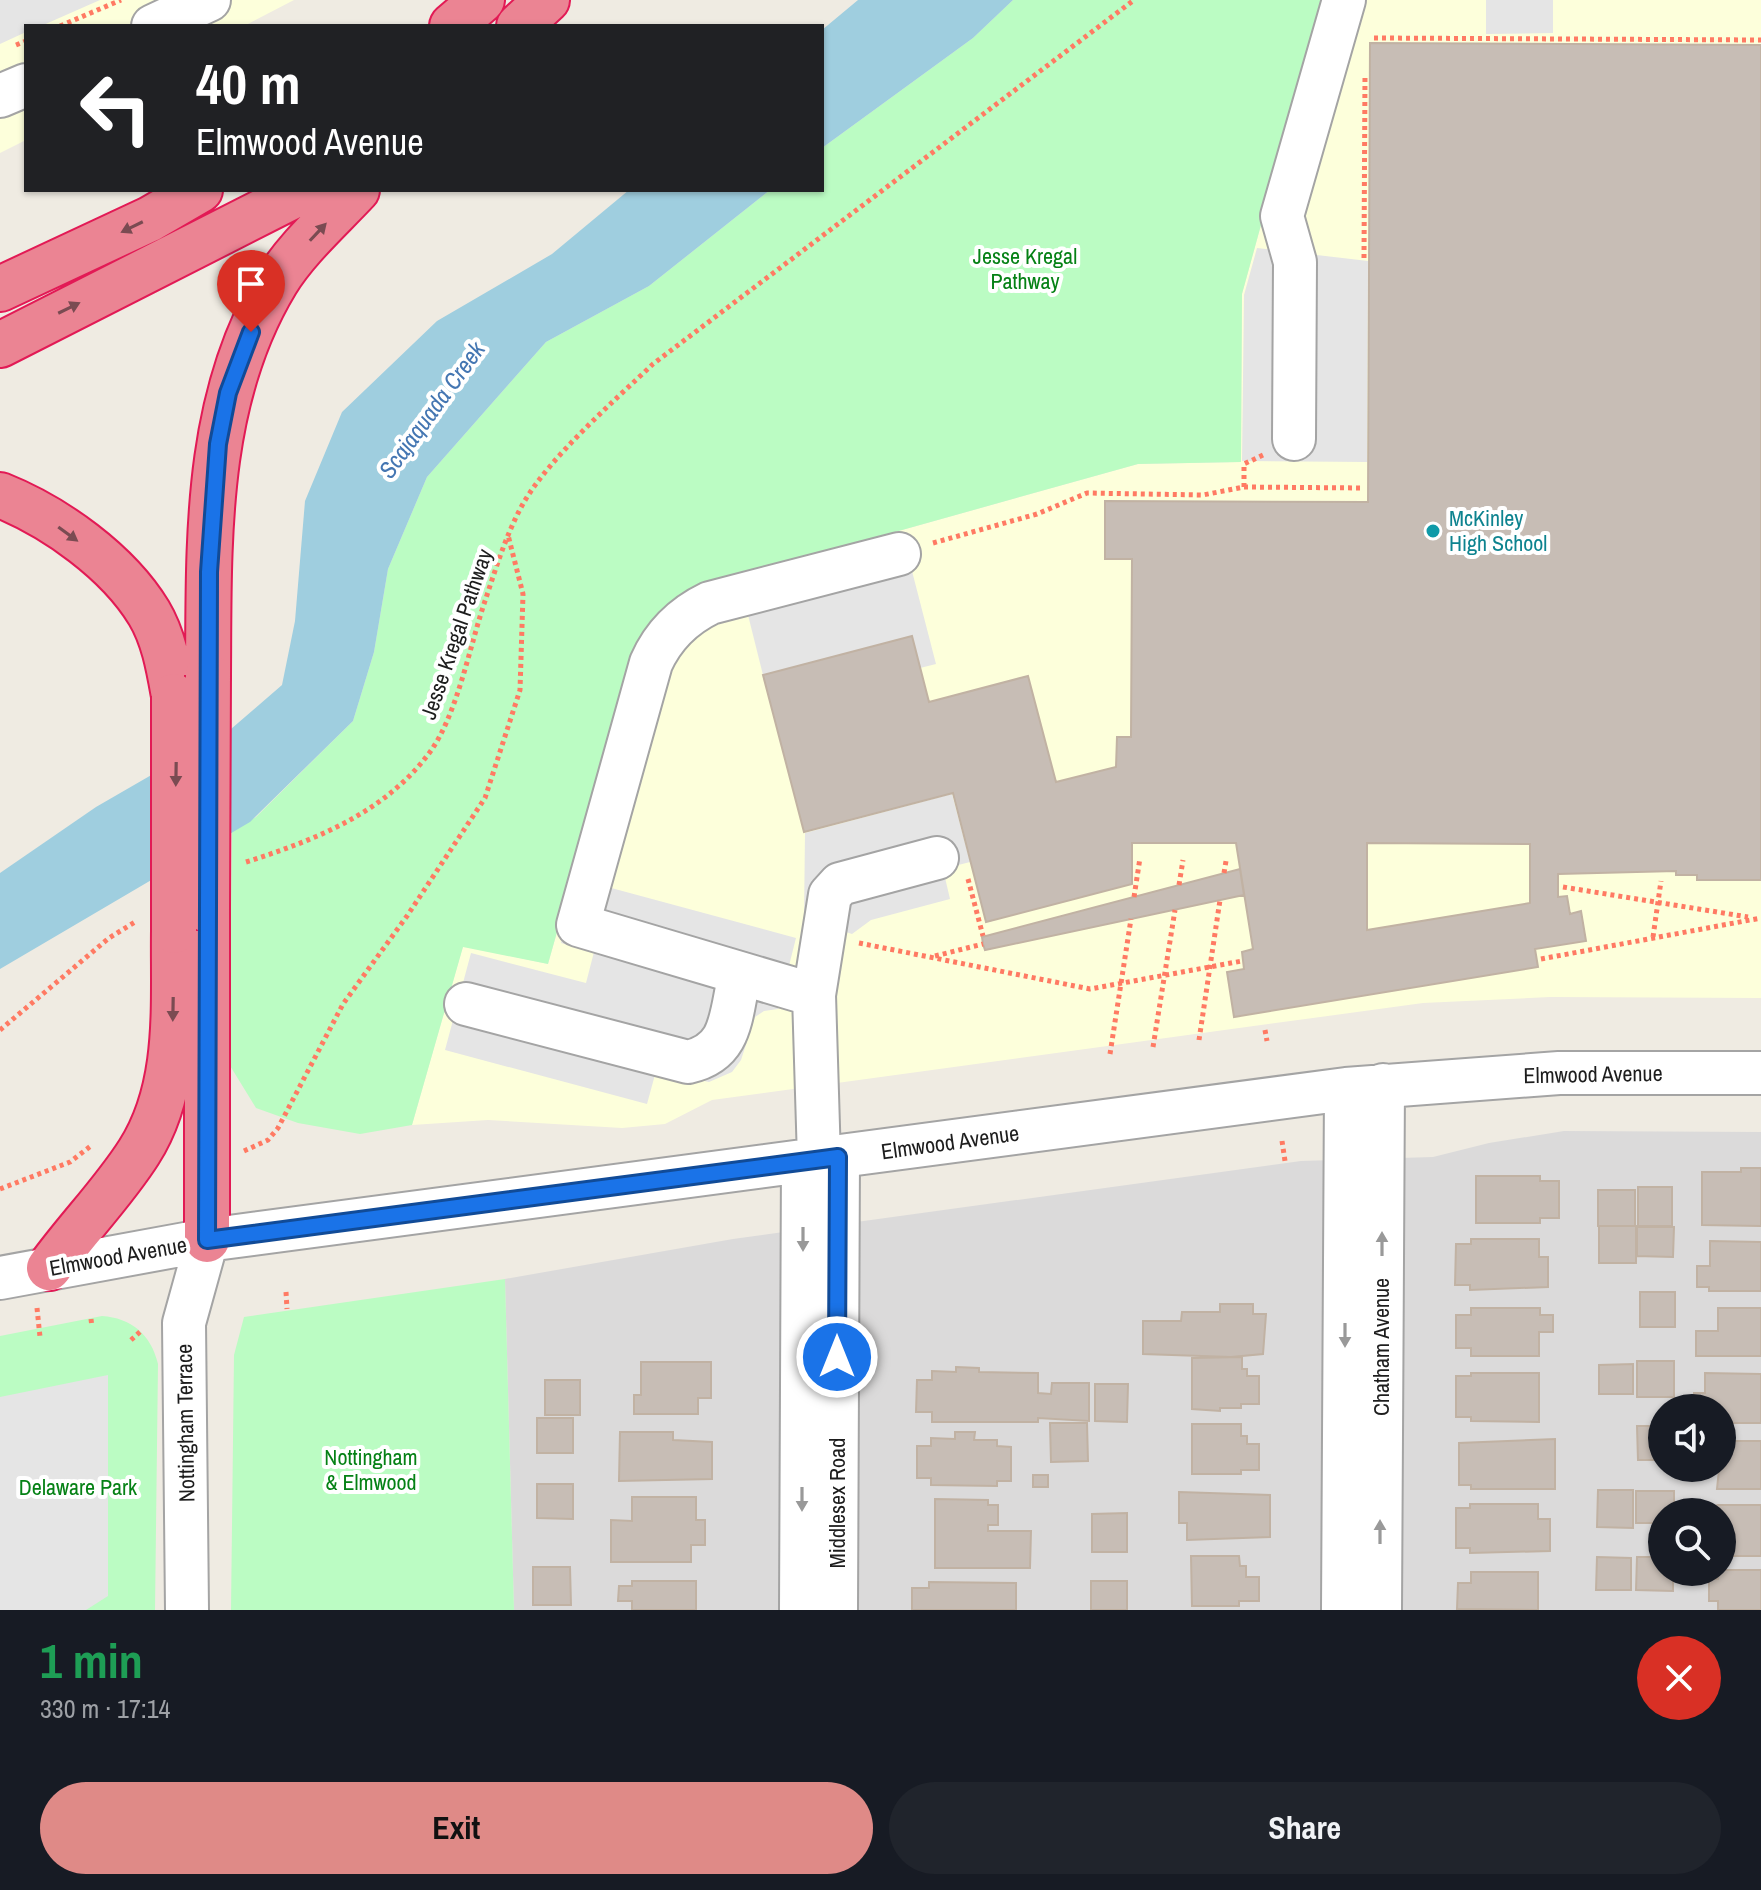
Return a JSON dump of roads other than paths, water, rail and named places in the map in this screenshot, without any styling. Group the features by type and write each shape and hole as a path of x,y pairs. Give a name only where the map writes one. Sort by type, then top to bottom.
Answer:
{"highway":[{"path":"454,24 482,0"},
{"path":"521,24 547,0"},
{"path":"0,289 150,219 197,192"},
{"path":"0,345 301,192"},
{"path":"49,1268 140,1151 164,1098 173,1043 176,919 191,686 228,393 251,332 277,280 355,192"},
{"path":"0,495 49,520 123,579 150,614 166,654 191,686"},
{"path":"176,919 207,1240"}],"street":[{"path":"157,24 209,0"},
{"path":"1294,439 1295,262 1282,216 1344,0"},
{"path":"0,96 24,86"},
{"path":"814,995 578,925 651,663 668,634 694,611 710,603 912,550"},
{"path":"820,1159 814,995 830,895 840,884 952,864"},
{"path":"466,1004 688,1062 706,1058 723,1043 740,974"},
{"name":"Elmwood Avenue","path":"0,1278 207,1240 1364,1087 1559,1073 1761,1073"},
{"name":"Chatham Avenue","path":"1343,1610 1364,1087"},
{"name":"Chatham Avenue","path":"1364,1087 1380,1610"},
{"name":"Middlesex Road","path":"801,1610 820,1159"},
{"name":"Middlesex Road","path":"820,1159 836,1610"},
{"name":"Nottingham Terrace","path":"187,1610 184,1323 207,1240"}],"water":[{"path":"858,0 1013,0 973,38 824,147 824,28"},
{"name":"Scajaquada Creek","path":"627,192 767,192 649,286 546,342 427,477 388,569 374,652 353,721 250,822 0,969 0,873 96,807 231,729 282,685 295,621 305,501 342,412 437,321 552,254"}],"place":[{"name":"McKinley High School","path":"1433,531"}],"park label":[{"name":"Jesse Kregal Pathway","path":"1025,268"},
{"name":"Nottingham & Elmwood","path":"371,1470"},
{"name":"Delaware Park","path":"78,1487"}]}
